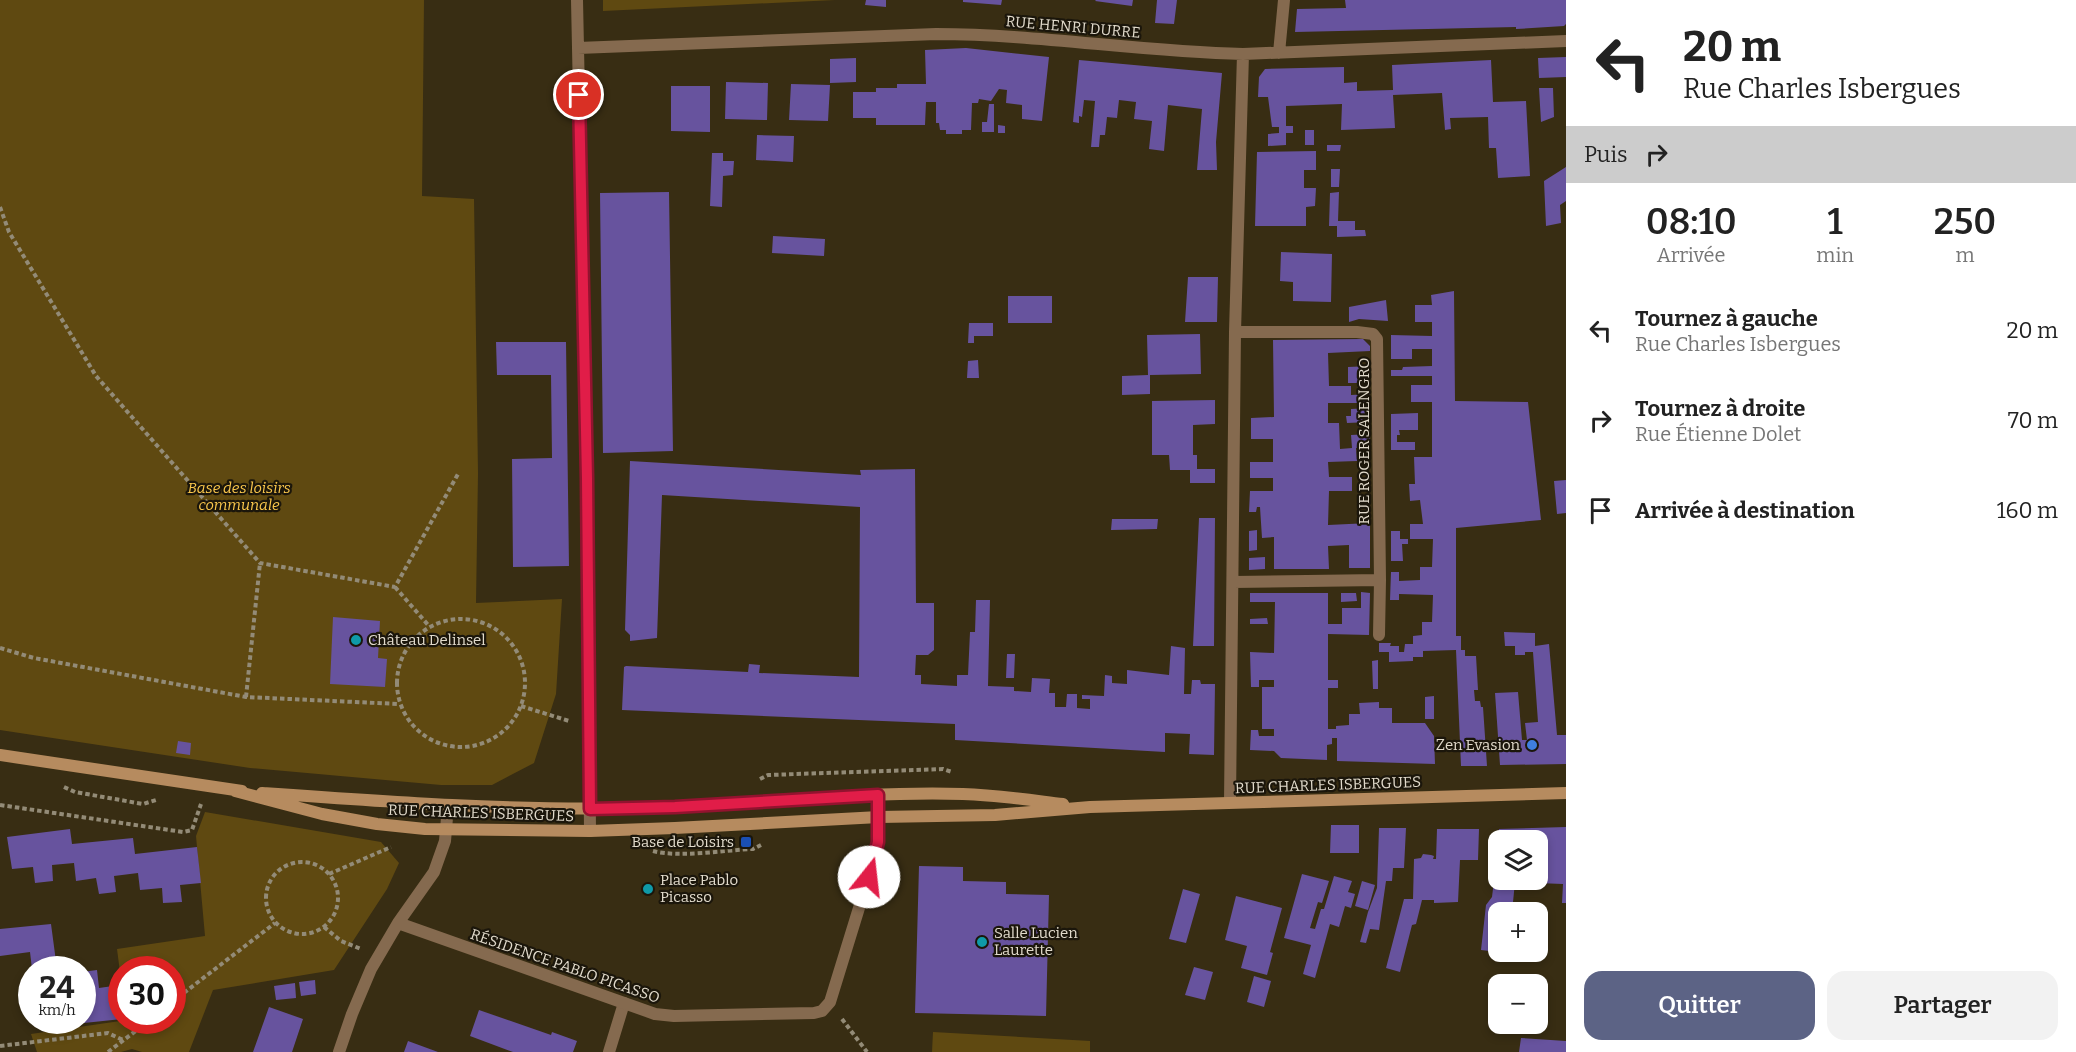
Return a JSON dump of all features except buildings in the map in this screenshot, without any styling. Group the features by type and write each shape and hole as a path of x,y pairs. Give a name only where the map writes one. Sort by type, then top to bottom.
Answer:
{"main road":[{"name":"RUE CHARLES ISBERGUES","path":"0,755 235,791 448,806 590,809 878,795 989,795 1090,807"},
{"name":"RUE CHARLES ISBERGUES","path":"235,791 348,819 405,827 590,831 879,817 995,815 1090,807 1566,793"}],"street":[{"path":"577,0 587,478 590,831"},
{"path":"1279,53 1284,0"},
{"name":"RUE HENRI DURRE","path":"578,48 964,34 1243,54 1566,42"},
{"path":"1230,802 1234,332 1243,54"},
{"name":"RUE ROGER SALENGRO","path":"1234,332 1357,332 1373,334 1377,339 1379,635"},
{"path":"1233,582 1380,580"},
{"path":"830,1002 875,856 878,842 878,795"},
{"path":"339,1052 360,993 378,956 398,923 434,873 443,851 448,806"},
{"name":"RÉSIDENCE PABLO PICASSO","path":"398,923 655,1014 674,1016 814,1013 822,1011 830,1002"},
{"path":"609,1052 624,1003"}],"path":[{"path":"0,207 9,232 96,376 260,563 395,587 429,626"},
{"path":"395,587 458,474"},
{"path":"246,697 260,563"},
{"path":"450,619 473,619 494,627 517,650 525,671 525,695 517,716 494,739 473,747 439,745 419,734 410,724 399,704 396,682 400,660 412,640 429,626 450,619"},
{"path":"0,648 34,658 246,697 399,704"},
{"path":"521,706 590,728"},
{"path":"751,783 768,775 943,769 954,772"},
{"path":"0,805 183,831 192,830 202,803"},
{"path":"328,874 398,844"},
{"path":"301,862 316,865 328,874 336,886 338,902 334,916 324,927 302,934 287,931 270,917 266,902 267,888 274,874 287,865 301,862"},
{"path":"186,991 275,923"},
{"path":"324,927 341,941 378,956"},
{"path":"830,1002 867,1052"},
{"path":"0,1046 108,1033 123,1041"},
{"path":"108,1052 132,1034"}],"green space":[{"name":"Base des loisirs communale","path":"0,0 424,0 422,196 474,199 478,473 476,603 562,599 556,694 534,763 492,785 441,785 250,768 0,730"},
{"path":"603,0 835,0 603,11"},
{"path":"205,812 381,842 399,863 387,889 334,970 213,990 189,1052 142,1052 132,1049 121,1052 37,1052 31,1034 96,1034 96,1025 108,1023 108,1034 186,1034 186,956 118,956 117,949 205,936 196,836"},
{"path":"933,1032 1090,1041 1090,1052 932,1052"}],"place":[{"name":"Château Delinsel","path":"356,640"},
{"name":"Zen Evasion","path":"1532,745"},
{"name":"Base de Loisirs","path":"746,842"},
{"name":"Place Pablo Picasso","path":"648,889"},
{"name":"Salle Lucien Laurette","path":"982,942"}],"route":[{"path":"579,95 587,478 590,809 675,807 878,795 878,842 869,877"}]}
